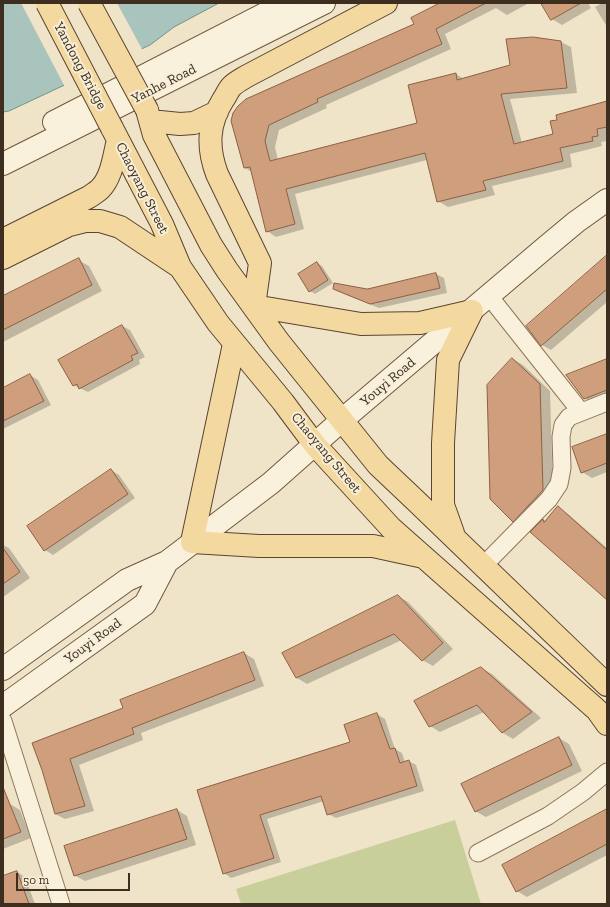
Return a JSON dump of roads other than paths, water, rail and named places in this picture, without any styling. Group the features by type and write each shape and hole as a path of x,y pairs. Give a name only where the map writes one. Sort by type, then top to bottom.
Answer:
{"main road":[{"name":"Yandong Bridge","path":"47,3 115,134"},
{"path":"89,3 148,116 154,135 205,234 227,270 254,306 278,342 378,465 607,685"},
{"name":"Yanhe Road","path":"3,148 286,3"},
{"name":"Yanhe Road","path":"3,164 324,3"},
{"path":"254,306 260,263 217,174 212,160 210,147 211,135 217,112 232,86 247,76 386,3"},
{"path":"148,116 180,124 194,123 217,112"},
{"path":"3,240 100,190 112,167 115,134"},
{"name":"Chaoyang Street","path":"115,134 162,224 180,267 204,304 234,344 283,402 315,445 391,528 597,710 607,724"},
{"name":"Youyi Road","path":"3,669 127,580 167,562 271,484 342,420 546,247 576,222 607,200"},
{"path":"3,258 69,225 85,221 100,221 120,227 180,267"},
{"path":"254,306 361,324 420,323 472,311"},
{"path":"455,538 443,505 443,443 448,360 472,311"},
{"path":"234,344 192,542 260,546 373,546 422,556"},
{"name":"Youyi Road","path":"3,706 145,604 167,562"}],"street":[{"path":"489,296 581,412"},
{"path":"483,566 549,499 559,484 562,468 561,437 563,425 568,418 607,402"},
{"path":"3,722 62,904"},
{"path":"478,853 548,816 583,792 607,772"}],"water":[{"path":"3,3 219,3 174,27 150,45 9,111 3,112"}]}
